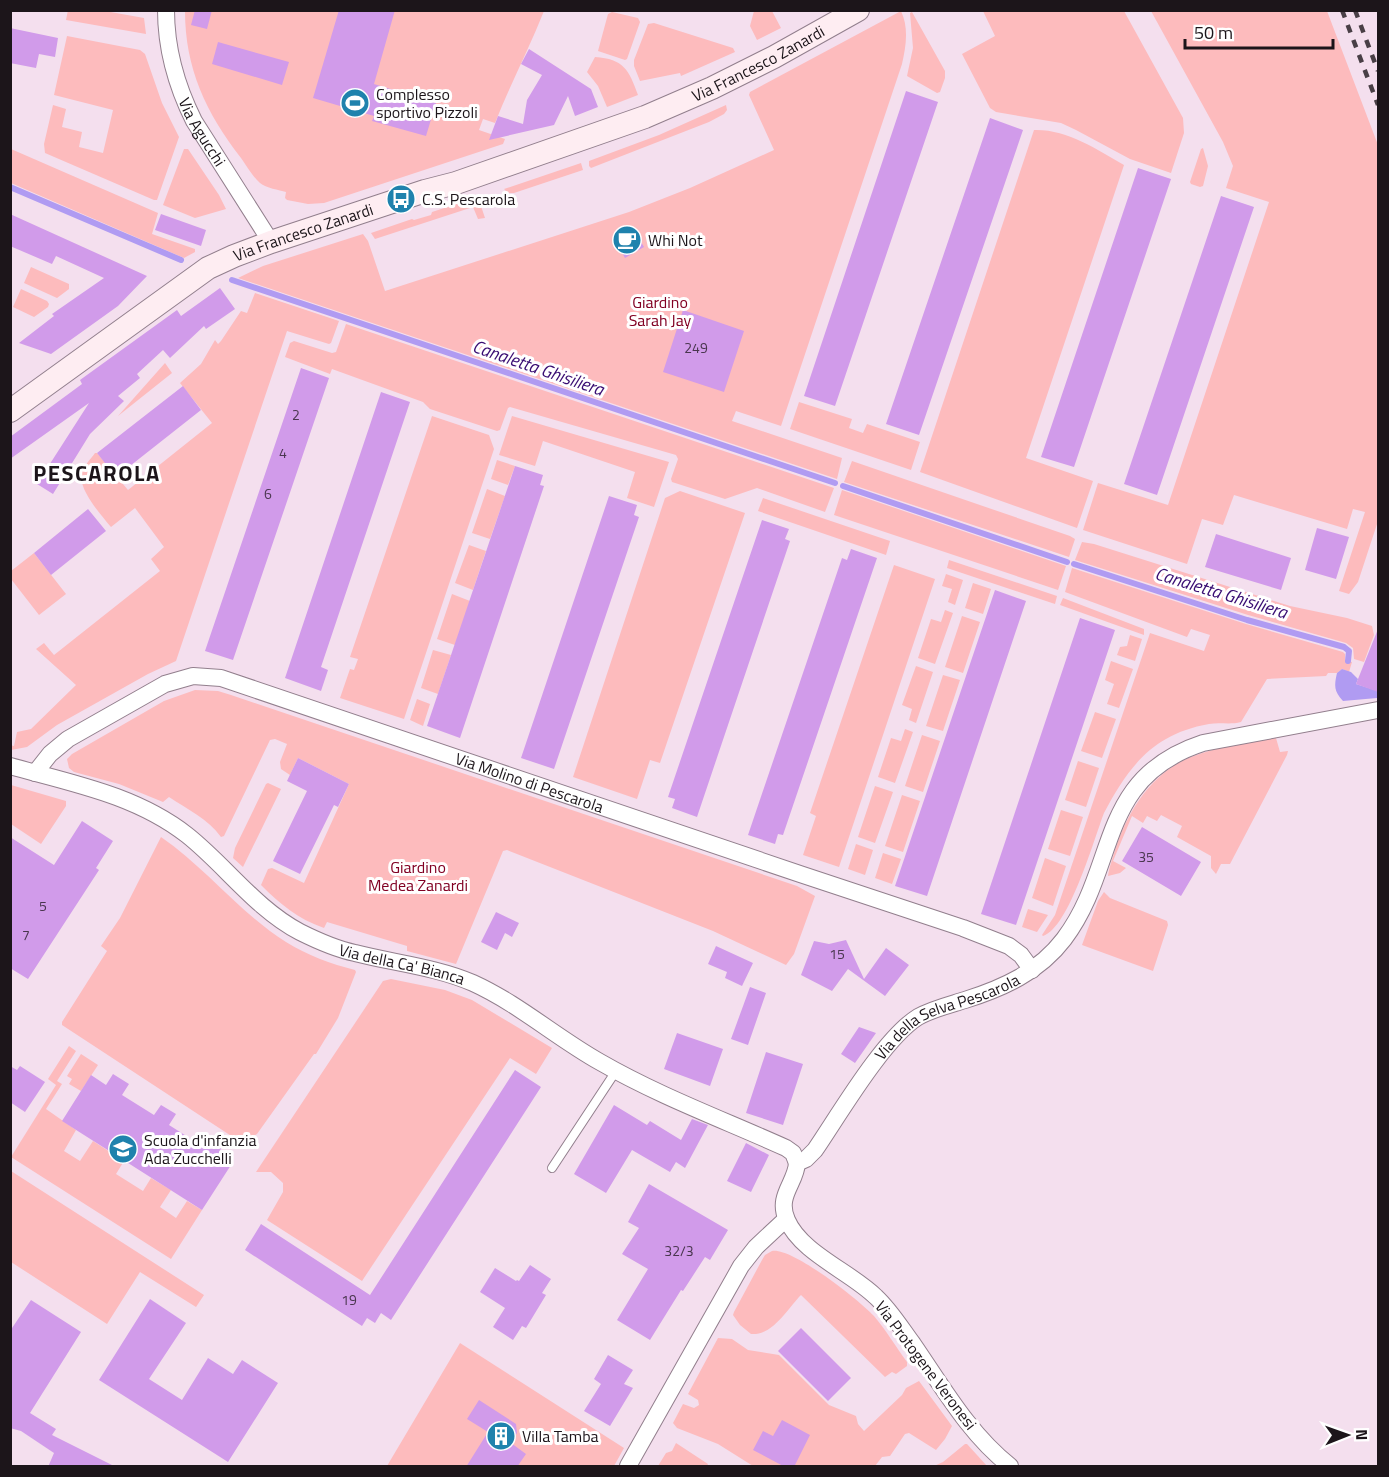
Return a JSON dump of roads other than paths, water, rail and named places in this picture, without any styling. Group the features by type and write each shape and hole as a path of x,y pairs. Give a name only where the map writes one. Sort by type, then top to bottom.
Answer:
{"main road":[{"name":"Via Francesco Zanardi","path":"10,411 127,328 191,279 222,261 271,242 456,183 645,117 745,72 858,10"}],"street":[{"name":"Via Agucchi","path":"166,10 168,45 184,101 194,121 271,242"},
{"name":"Via Molino di Pescarola","path":"35,773 50,754 68,739 165,684 193,676 221,678 963,928 1009,946 1032,970"},
{"name":"Via della Selva Pescarola","path":"786,1220 784,1204 786,1191 796,1172 797,1163 806,1159 815,1150 884,1051 911,1023 929,1012 1004,987 1032,970 1054,951 1071,928 1087,899 1124,804 1141,781 1162,762 1174,754 1203,743 1378,710"},
{"name":"Via della Ca' Bianca","path":"10,766 122,799 160,816 186,834 270,910 301,932 353,953 445,973 476,985 513,1005 616,1071 786,1148 793,1153 797,1163"},
{"path":"628,1467 741,1266 756,1247 786,1220"},
{"name":"Via Protogene Veronesi","path":"786,1220 809,1246 861,1284 884,1306 975,1432 1010,1467"}],"lane":[{"path":"552,1168 616,1071"}],"waterway":[{"name":"Canaletta Ghisiliera","path":"10,187 181,260"},
{"name":"Canaletta Ghisiliera","path":"232,280 835,483"},
{"name":"Canaletta Ghisiliera","path":"843,486 1067,562"},
{"name":"Canaletta Ghisiliera","path":"1074,564 1247,620 1344,647 1349,651 1348,661"}],"railway":[{"path":"1342,10 1378,105"},
{"path":"1355,10 1378,71"}],"place":[{"name":"Complesso sportivo Pizzoli","path":"355,103"},
{"name":"C.S. Pescarola","path":"401,199"},
{"name":"Whi Not","path":"627,240"},
{"name":"Scuola d'infanzia Ada Zucchelli","path":"123,1149"},
{"name":"Villa Tamba","path":"501,1436"}],"district":[{"name":"PESCAROLA","path":"97,473"}],"park label":[{"name":"Giardino Sarah Jay","path":"660,311"},
{"name":"Giardino Medea Zanardi","path":"418,876"}]}
